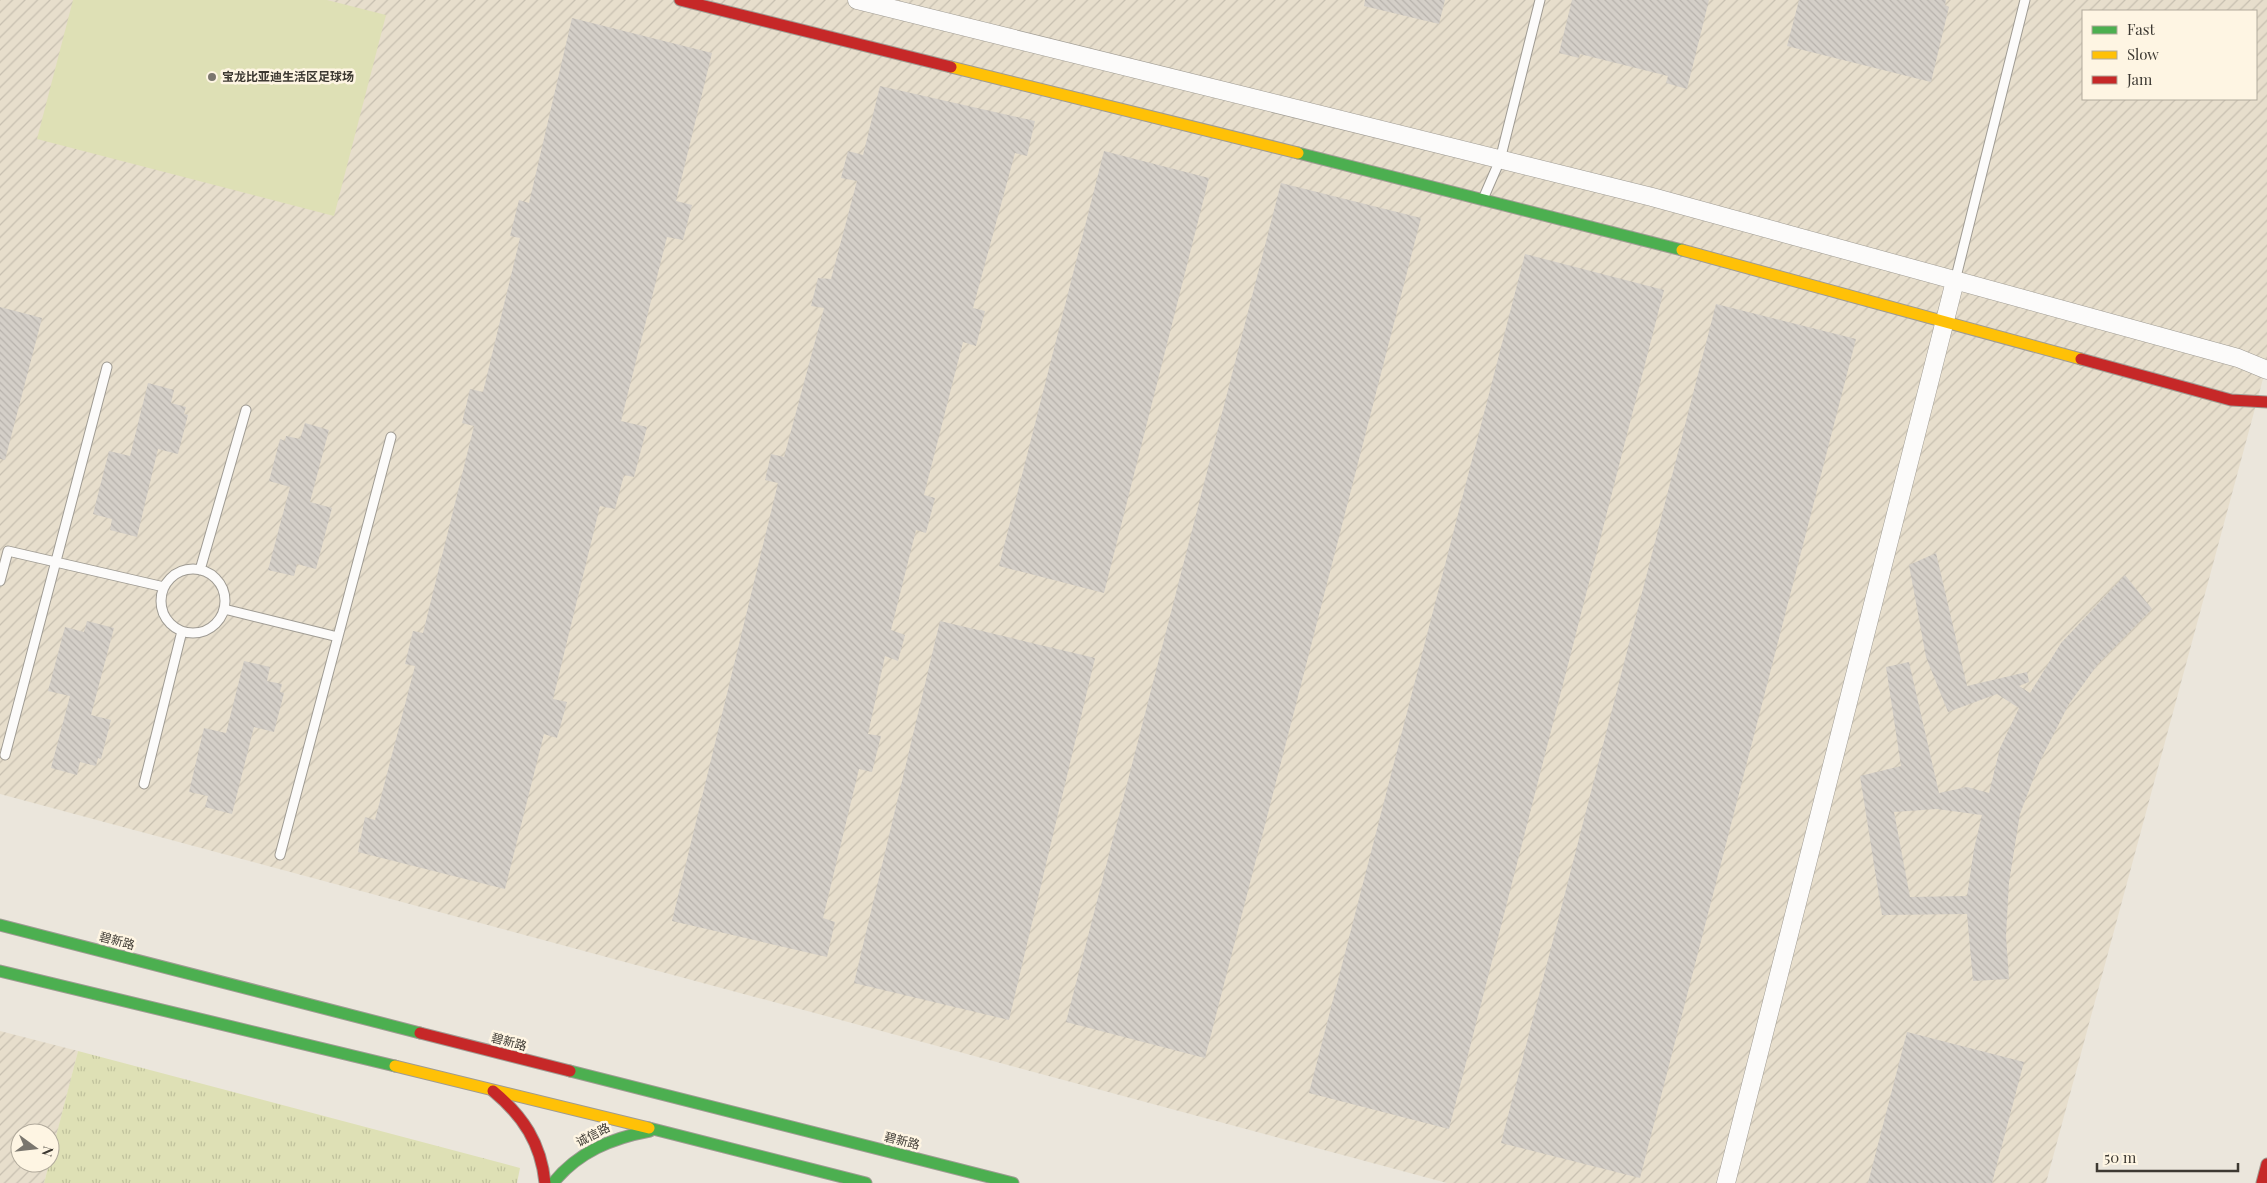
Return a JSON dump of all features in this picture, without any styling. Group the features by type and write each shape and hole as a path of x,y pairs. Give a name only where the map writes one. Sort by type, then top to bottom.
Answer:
{"main road":[{"path":"680,0 1642,239 2231,400 2267,402"},
{"name":"碧新路","path":"0,925 1013,1183"},
{"path":"0,971 490,1089 866,1183"},
{"path":"490,1089 513,1107 529,1127 540,1153 544,1183"},
{"name":"诚信路","path":"553,1183 576,1160 600,1145 626,1134 656,1130"},
{"path":"2262,1183 2267,1164"}],"street":[{"path":"857,0 1662,200 2238,358 2267,370"},
{"path":"1726,1183 1955,281"}],"lane":[{"path":"1483,200 1500,160 1540,0"},
{"path":"1955,281 2025,0"},
{"path":"5,755 107,367"},
{"path":"200,570 246,410"},
{"path":"280,855 391,437"},
{"path":"0,581 8,551 164,587"},
{"path":"189,569 200,570 210,574 222,589 224,610 219,619 208,629 193,633 182,631 170,622 162,608 161,598 164,587 170,578 179,572 189,569"},
{"path":"224,610 338,638"},
{"path":"144,784 182,631"}],"shaded area":[{"path":"0,0 2267,0 2267,364 2046,1183 1447,1183 0,794"},
{"path":"0,1031 78,1051 60,1123 10,1123 10,1173 46,1173 44,1183 0,1183"}],"green space":[{"name":"宝龙比亚迪生活区足球场","path":"73,0 327,0 386,15 334,216 37,139"},
{"path":"78,1051 520,1168 517,1183 44,1183 47,1173 60,1173 59,1123"}],"building":[{"path":"1365,0 1445,0 1439,24 1364,6"},
{"path":"1572,0 1709,0 1687,89 1666,83 1668,76 1580,54 1579,58 1559,53"},
{"path":"1799,0 1946,0 1945,5 1949,7 1931,82 1787,46"},
{"path":"572,18 712,53 676,201 692,205 683,240 667,237 621,421 647,427 634,477 624,475 615,509 600,506 553,699 567,702 557,738 544,734 505,889 358,852 365,817 375,820 415,666 405,664 413,631 423,633 474,426 462,423 470,389 483,392 520,238 510,236 519,200 529,203"},
{"path":"880,86 1035,121 1027,156 1015,153 973,308 985,311 976,346 963,342 924,495 935,498 926,533 916,530 891,630 905,635 898,661 885,656 868,734 881,736 872,772 859,769 823,918 835,922 827,957 672,921 778,483 765,480 771,454 784,457 824,308 811,306 818,278 831,279 857,181 841,178 848,151 863,155"},
{"path":"1104,151 1209,178 1104,593 999,566"},
{"path":"1281,183 1421,218 1205,1058 1066,1022"},
{"path":"1525,254 1664,290 1449,1129 1309,1093"},
{"path":"1716,304 1856,339 1640,1178 1501,1143"},
{"path":"0,307 42,318 5,460 0,459"},
{"path":"148,383 174,390 171,403 186,407 184,414 188,415 178,454 158,449 137,537 110,530 112,519 93,514 109,451 130,456"},
{"path":"305,423 329,430 310,502 332,508 316,569 297,564 294,576 268,570 290,487 269,481 280,439 285,441 286,436 300,439"},
{"path":"1936,553 1967,686 2027,672 2029,682 2019,686 2030,693 2061,643 2125,575 2152,609 2098,664 2069,704 2040,761 2020,814 2009,882 2006,936 2009,979 1973,981 1967,914 1882,915 1860,776 1901,766 1886,667 1909,662 1939,793 1967,787 1989,793 2000,748 2019,708 1997,694 1948,712 1926,657 1909,565","holes":["1937,809 1982,815 1974,849 1967,896 1910,897 1894,812"]},
{"path":"87,621 114,628 91,715 111,720 101,759 98,758 96,766 80,762 77,775 51,768 70,696 48,691 65,627 84,632"},
{"path":"940,621 1095,658 1009,1020 854,983"},
{"path":"244,661 270,667 267,681 282,684 280,692 284,693 274,732 254,727 232,814 205,807 208,796 189,792 204,728 226,733"},
{"path":"1907,1032 2024,1062 1992,1183 1868,1183"}],"traffic: fast":[{"path":"1298,153 1682,250"},
{"path":"0,925 420,1033"},
{"path":"0,971 395,1066"},
{"path":"570,1071 1013,1183"},
{"path":"649,1128 866,1183"},
{"path":"553,1183 573,1163 597,1148 609,1142 650,1131"}],"traffic: slow":[{"path":"951,67 1298,153"},
{"path":"1682,250 2081,359"},
{"path":"395,1066 649,1128"}],"traffic: jam":[{"path":"680,0 951,67"},
{"path":"2081,359 2231,400 2267,402"},
{"path":"420,1033 570,1071"},
{"path":"493,1091 504,1100 529,1131 539,1155 545,1183"},
{"path":"2262,1183 2267,1164"}],"place":[{"name":"宝龙比亚迪生活区足球场","path":"212,77"}]}
